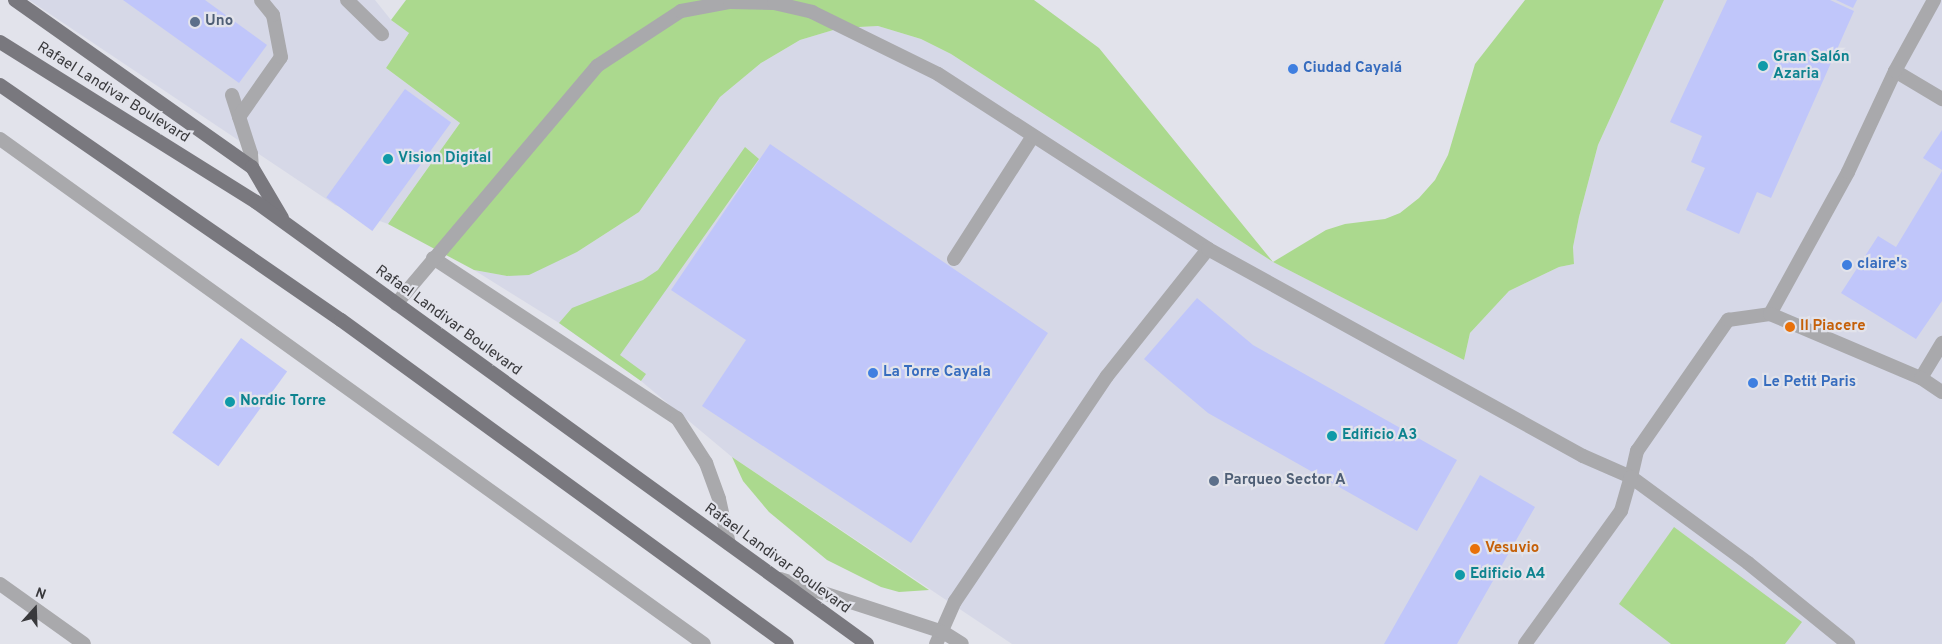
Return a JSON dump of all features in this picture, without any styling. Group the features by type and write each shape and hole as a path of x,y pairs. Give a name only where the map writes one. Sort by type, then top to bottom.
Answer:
{"main road":[{"path":"15,0 252,167 285,223"},
{"name":"Rafael Landivar Boulevard","path":"0,42 163,142 285,223 867,644"},
{"path":"0,85 341,320 787,644"}],"street":[{"path":"239,117 281,57 272,15 261,0"},
{"path":"347,0 382,34"},
{"path":"1770,314 1848,172 1895,71 1934,0"},
{"path":"396,304 596,66 639,36 681,11 730,2 774,3 812,12 938,74 1208,249 1583,456 1630,476 1748,563 1843,642"},
{"path":"1895,71 1942,99"},
{"path":"232,95 252,167"},
{"path":"954,259 1033,136"},
{"path":"0,139 704,644"},
{"path":"939,638 955,601 1107,376 1208,249"},
{"path":"433,258 677,418 706,463 719,499 730,544"},
{"path":"1525,644 1621,511 1636,451 1728,320 1770,314 1921,378 1942,392"},
{"path":"1921,378 1942,343"},
{"path":"776,578 939,638 962,644"},
{"path":"0,584 84,644"}],"shaded area":[{"path":"29,0 375,0 391,20 409,33 386,68 460,123 388,224 335,205"},
{"path":"1664,0 1942,0 1942,644 1012,644 732,457 641,381 559,323 474,270 507,276 577,252 639,212 720,97 761,63 800,40 840,28 878,26 921,39 951,54 1273,262 1464,360 1470,333 1509,291 1559,267 1574,264 1573,247 1579,217 1598,145"}],"green space":[{"path":"406,0 1034,0 1099,48 1273,262 951,54 921,39 878,26 840,28 800,40 761,63 720,97 639,212 577,252 529,275 507,276 474,270 388,224 460,123 386,68 409,33 391,20"},
{"path":"1525,0 1664,0 1598,145 1579,217 1573,247 1574,264 1559,267 1509,291 1470,333 1464,360 1273,262 1326,230 1345,224 1385,219 1400,213 1419,198 1435,180 1448,155 1475,64"},
{"path":"745,147 759,159 620,355 646,374 641,381 559,323 572,308 643,280 658,270"},
{"path":"732,457 929,590 899,592 881,587 827,560 769,512 743,481"},
{"path":"1674,527 1802,622 1785,644 1671,644 1619,604"}],"building":[{"name":"Uno","path":"123,0 205,0 267,45 239,83"},
{"name":"Gran Salón Azaria","path":"1727,0 1830,0 1854,11 1771,198 1757,192 1739,234 1686,210 1705,168 1691,162 1702,136 1670,122"},
{"path":"1836,0 1857,0 1853,8"},
{"name":"Vision Digital","path":"405,89 451,123 372,231 326,197"},
{"path":"1942,130 1942,170 1923,158"},
{"name":"La Torre Cayala","path":"770,144 1048,333 911,543 702,406 746,340 671,290"},
{"path":"1942,171 1942,301 1916,339 1841,293 1878,236 1896,247"},
{"name":"Edificio A3","path":"1197,298 1253,345 1457,460 1417,531 1208,413 1144,359"},
{"name":"Nordic Torre","path":"241,338 287,372 218,466 172,433"},
{"name":"Edificio A4","path":"1480,475 1535,507 1457,644 1384,644"}],"place":[{"name":"Uno","path":"195,22"},
{"name":"Gran Salón Azaria","path":"1763,66"},
{"name":"Ciudad Cayalá","path":"1293,69"},
{"name":"Vision Digital","path":"388,159"},
{"name":"claire's","path":"1847,265"},
{"name":"Il Piacere","path":"1790,327"},
{"name":"La Torre Cayala","path":"873,373"},
{"name":"Le Petit Paris","path":"1753,383"},
{"name":"Nordic Torre","path":"230,402"},
{"name":"Edificio A3","path":"1332,436"},
{"name":"Parqueo Sector A","path":"1214,481"},
{"name":"Vesuvio","path":"1475,549"},
{"name":"Edificio A4","path":"1460,575"}]}
